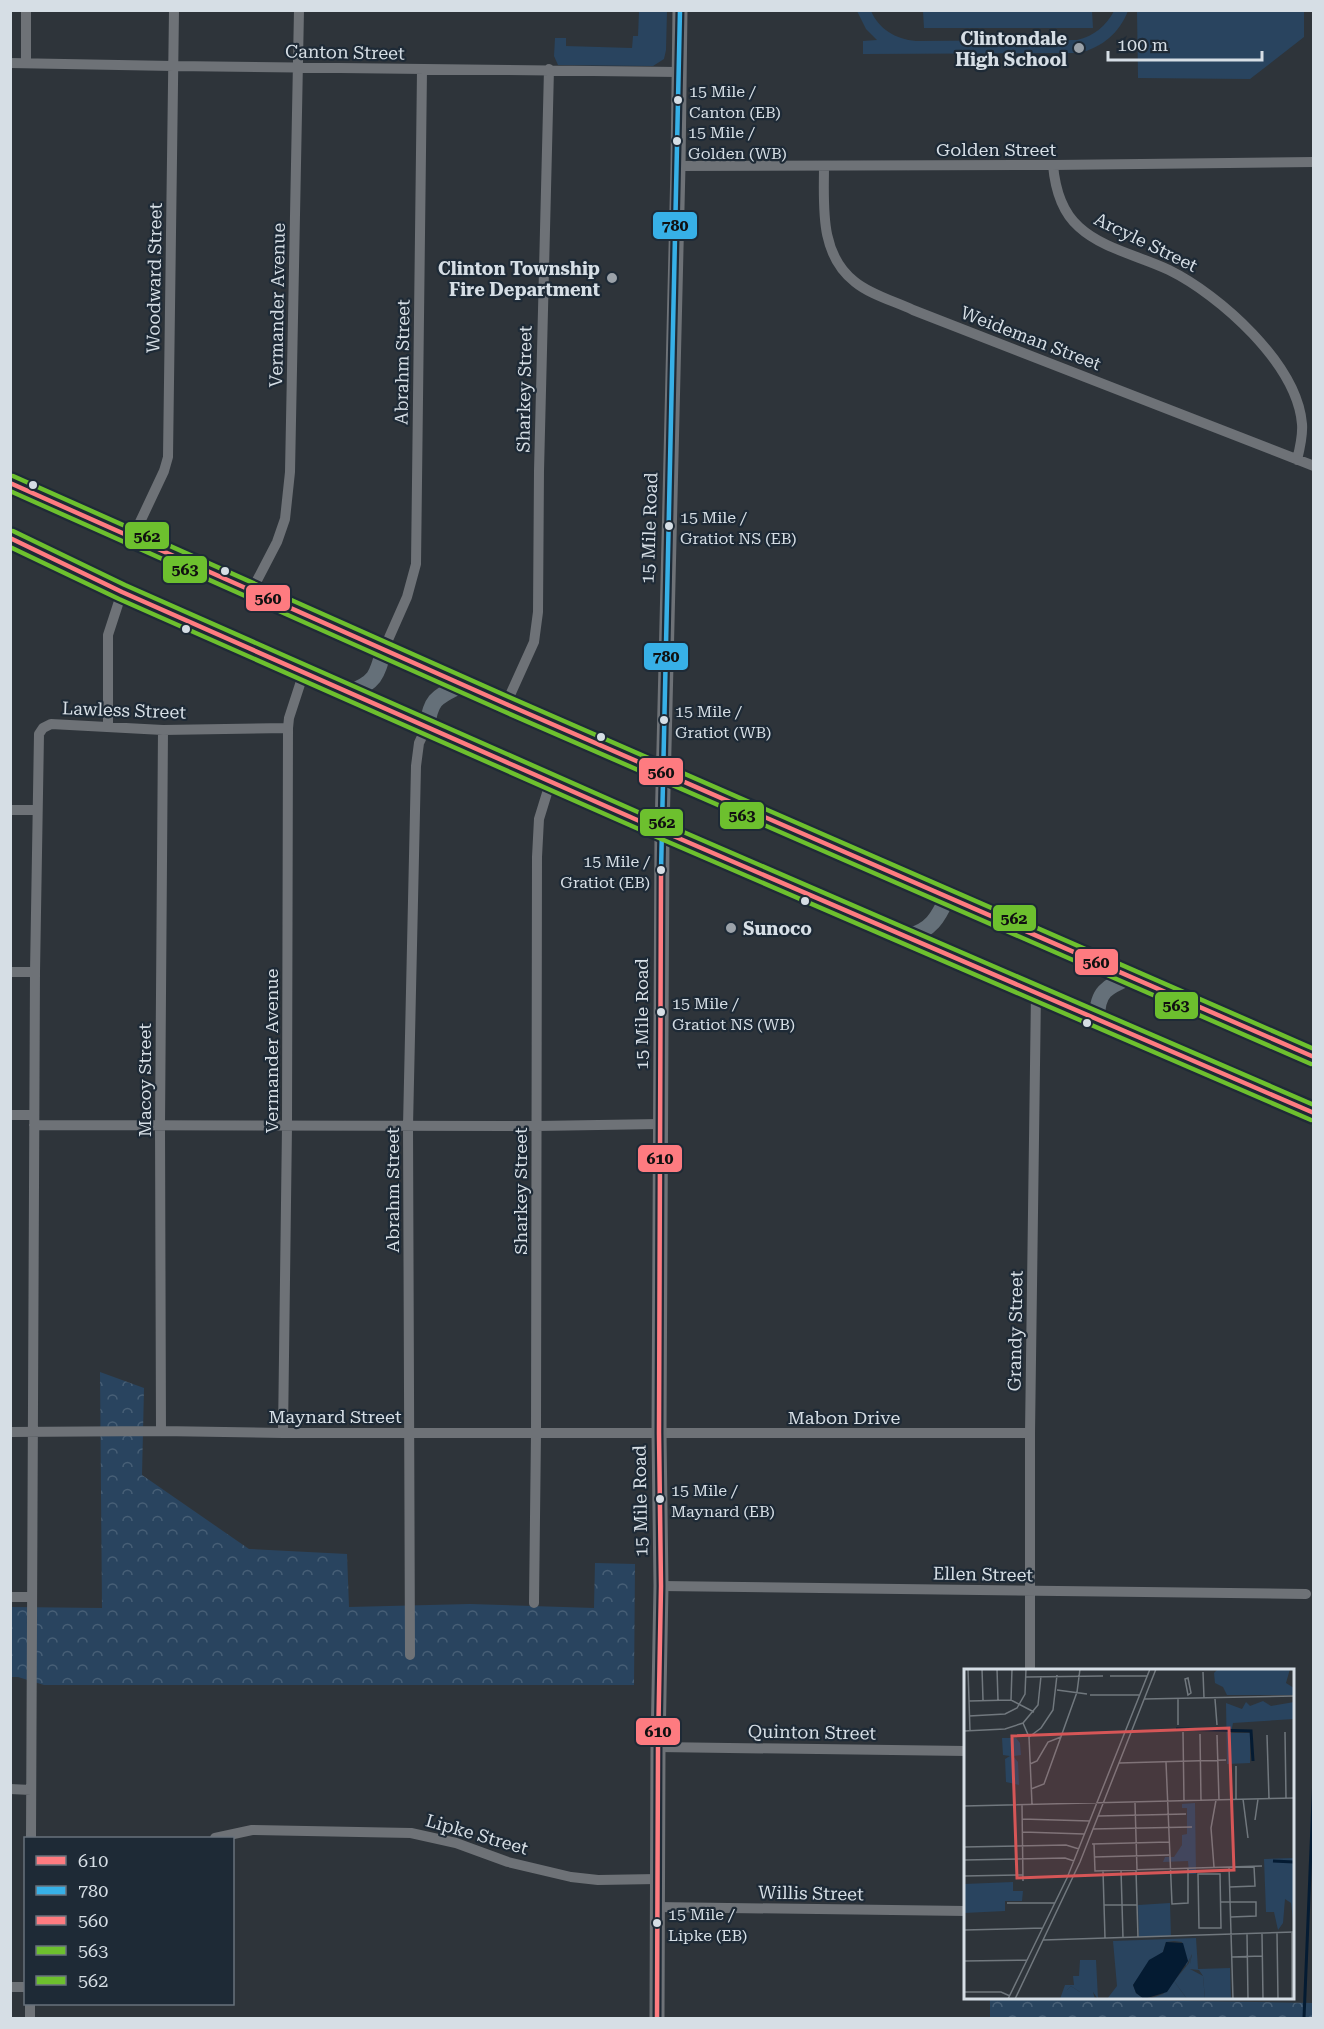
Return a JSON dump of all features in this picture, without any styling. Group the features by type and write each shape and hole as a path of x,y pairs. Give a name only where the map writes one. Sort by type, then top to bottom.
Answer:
{"main road":[{"name":"15 Mile Road","path":"657,2019 661,1586 659,1433 662,831 680,10"},
{"path":"10,483 506,704 1314,1057"},
{"path":"10,538 122,592 662,831 1314,1113"},
{"path":"350,692 365,686 374,679 384,649"},
{"path":"427,726 430,706 435,700 463,684"},
{"path":"909,936 929,928 936,922 947,898"},
{"path":"1097,1018 1099,998 1111,986 1130,976"}],"street":[{"path":"26,10 26,63"},
{"name":"Woodward Street","path":"132,539 164,471 168,457 174,10"},
{"name":"Vermander Avenue","path":"251,591 277,542 285,519 290,472 299,10"},
{"name":"Canton Street","path":"10,63 678,72"},
{"name":"Sharkey Street","path":"506,704 534,642 538,612 538,491 549,69"},
{"name":"Abrahm Street","path":"384,649 407,597 416,564 422,70"},
{"name":"Arcyle Street","path":"1053,165 1057,190 1066,211 1078,227 1094,238 1166,269 1193,284 1219,301 1252,332 1288,382 1298,405 1302,423 1302,439 1297,460"},
{"name":"Golden Street","path":"678,166 1312,165"},
{"name":"Weideman Street","path":"824,166 825,232 831,251 854,281 913,310 1314,466"},
{"path":"108,726 108,635 122,592"},
{"name":"Vermander Avenue","path":"283,1433 287,1126 288,728 290,712 304,672"},
{"name":"Lawless Street","path":"37,810 37,743 43,728 51,724 163,730 288,728"},
{"name":"Abrahm Street","path":"410,1655 408,1126 416,766 419,743 427,726"},
{"name":"Macoy Street","path":"161,1431 159,1126 163,730"},
{"name":"Sharkey Street","path":"534,1603 537,836 539,819 551,780"},
{"path":"10,810 37,810 34,972 31,1837"},
{"path":"10,972 34,972"},
{"name":"Grandy Street","path":"1030,1669 1030,1433 1036,992"},
{"path":"10,1115 34,1120 159,1126 660,1124"},
{"name":"Maynard Street","path":"10,1432 659,1433"},
{"name":"Mabon Drive","path":"659,1433 1030,1433"},
{"name":"Ellen Street","path":"661,1586 1306,1594"},
{"path":"10,1597 31,1598"},
{"name":"Quinton Street","path":"658,1746 964,1751"},
{"path":"10,1790 31,1790"},
{"name":"Lipke Street","path":"223,1837 252,1830 411,1833 456,1843 508,1862 571,1877 598,1880 657,1879"},
{"name":"Willis Street","path":"657,1907 964,1911"}],"green space":[{"path":"639,11 667,11 664,59 653,66 558,65 554,56 555,38 566,38 566,46 632,48 633,36 638,36"},
{"path":"857,11 871,11 878,23 889,32 901,38 916,41 1077,40 1099,30 1114,11 1128,11 1120,26 1109,38 1096,47 1079,53 863,54 863,41 877,40 866,29"},
{"path":"923,11 1092,11 1093,28 924,28"},
{"path":"1137,11 1304,11 1304,37 1250,79 1138,78"},
{"path":"100,1372 144,1388 142,1475 249,1549 347,1554 349,1607 470,1604 594,1608 595,1563 635,1564 634,1685 44,1685 11,1677 11,1607 102,1608"},
{"path":"990,1999 1313,2003 1313,2018 990,2018"}],"waterway":[{"path":"1304,2018 1314,1776"}],"transit line":[{"name":"780","path":"661,872 680,10"},
{"name":"562","path":"13,476 509,697 1314,1049"},
{"name":"560","path":"10,483 506,704 1314,1057"},
{"name":"563","path":"10,491 503,711 1311,1064"},
{"name":"562","path":"13,531 125,585 665,824 1314,1105"},
{"name":"560","path":"10,538 122,592 662,831 1314,1113"},
{"name":"563","path":"10,547 119,599 659,838 1311,1120"},
{"name":"610","path":"657,2018 661,1586 659,1433 661,872"}],"place":[{"name":"Clintondale High School","path":"1079,48"},
{"name":"15 Mile / Canton (EB)","path":"678,100"},
{"name":"15 Mile / Golden (WB)","path":"677,141"},
{"name":"Clinton Township Fire Department","path":"612,278"},
{"name":"15 Mile / Gratiot NS (EB)","path":"669,526"},
{"name":"15 Mile / Gratiot (WB)","path":"664,720"},
{"name":"15 Mile / Gratiot (EB)","path":"661,870"},
{"name":"Sunoco","path":"731,928"},
{"name":"15 Mile / Gratiot NS (WB)","path":"661,1012"},
{"name":"15 Mile / Maynard (EB)","path":"660,1499"},
{"name":"15 Mile / Lipke (EB)","path":"657,1923"}]}
